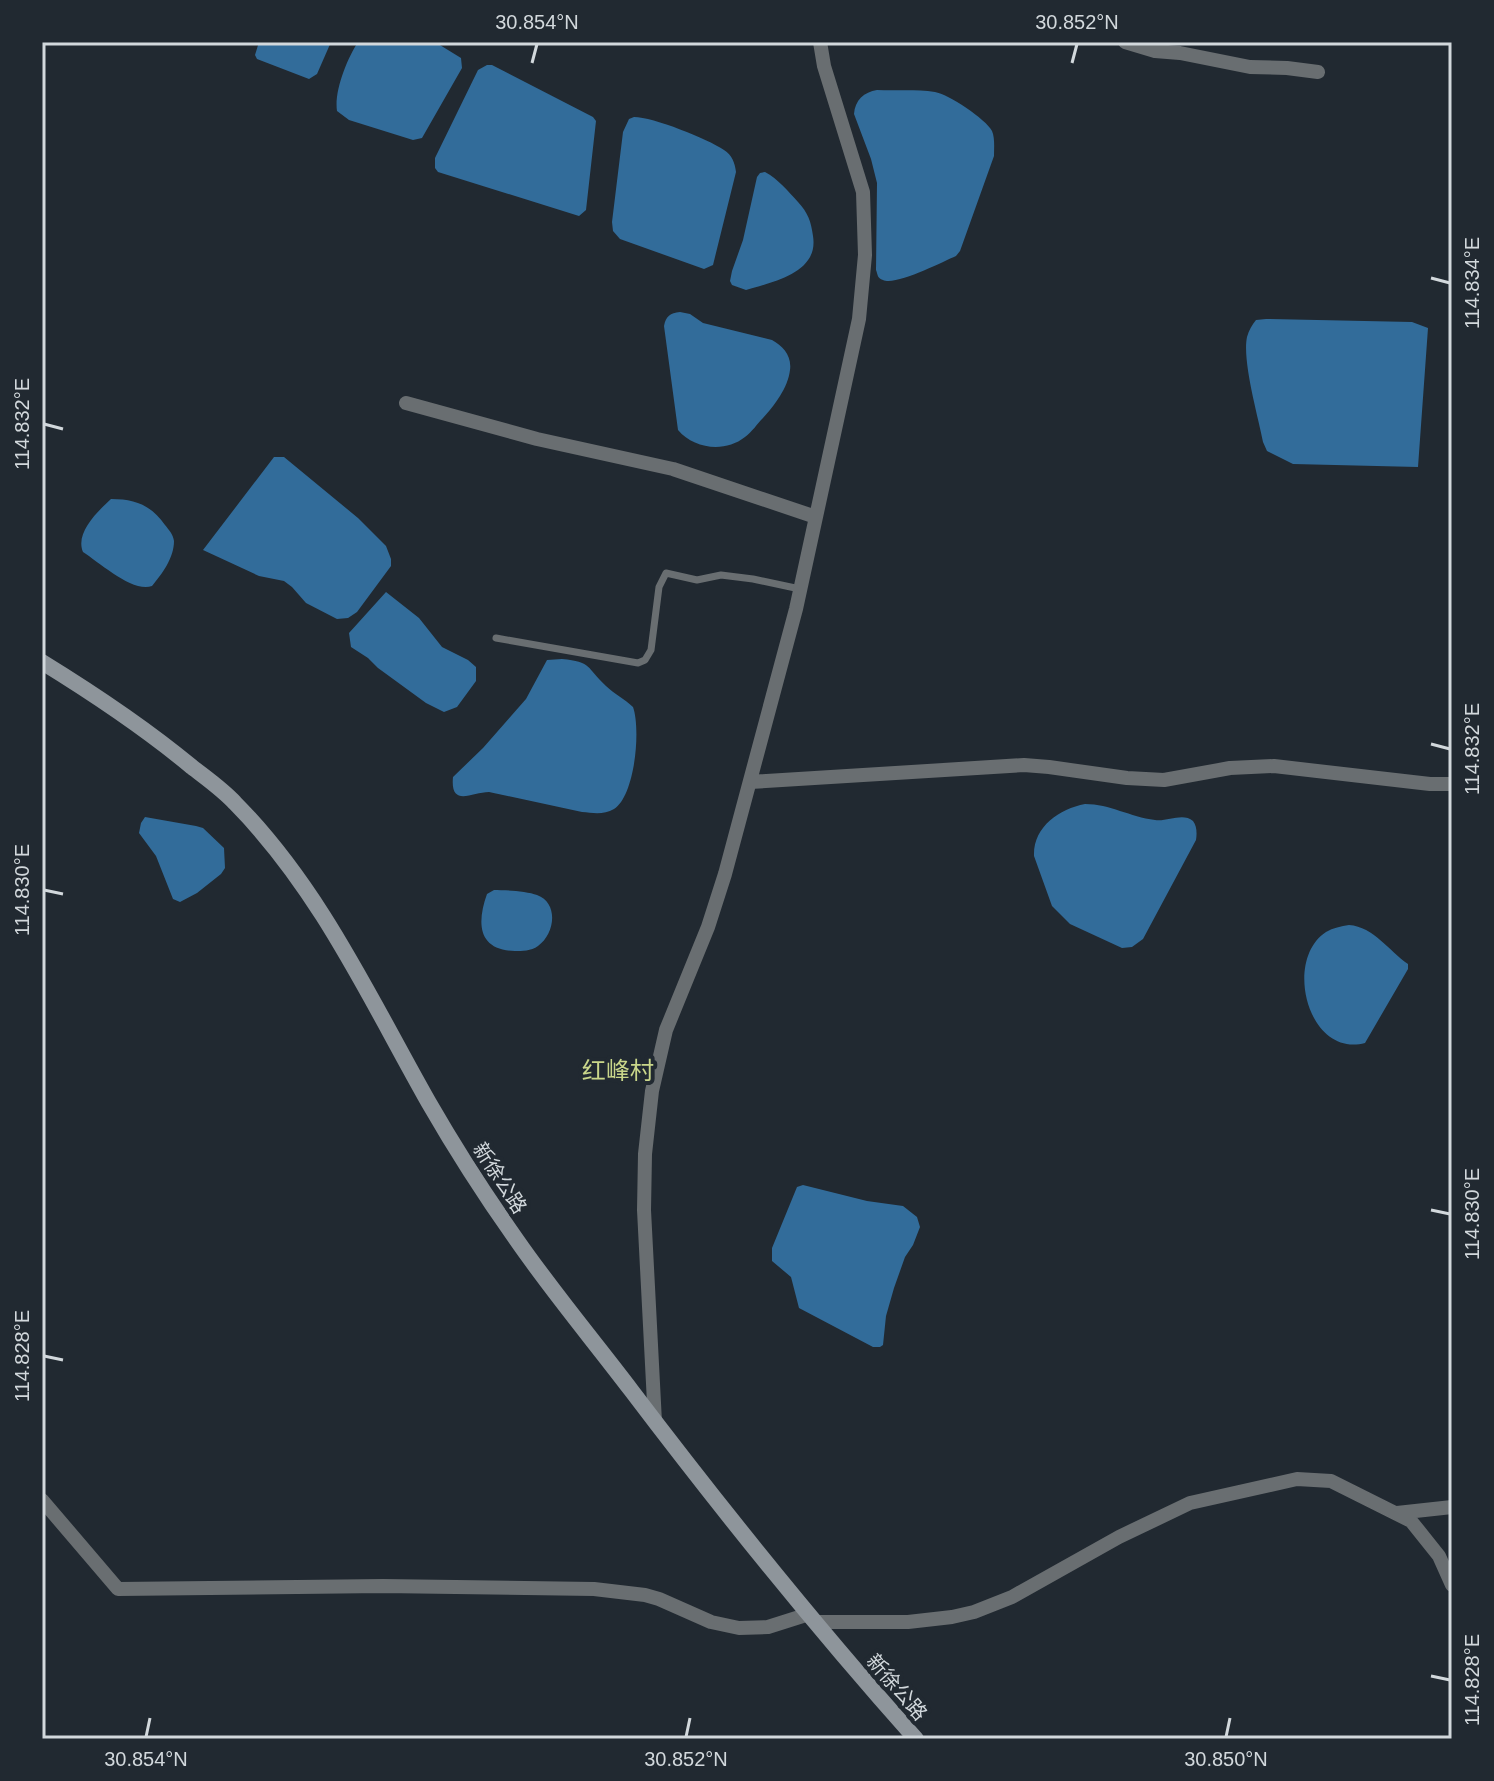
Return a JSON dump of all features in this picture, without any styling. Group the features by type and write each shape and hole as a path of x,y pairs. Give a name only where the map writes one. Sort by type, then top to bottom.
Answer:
{"main road":[{"name":"新徐公路","path":"42,662 108,704 173,752 233,800 276,848 332,929 430,1105 547,1283 750,1543 916,1739"}],"street":[{"path":"655,1422 644,1210 645,1154 652,1091 666,1030 713,914 750,782 800,589 857,330 865,255 863,192 824,66 820,42"},
{"path":"1125,42 1155,51 1250,67 1318,72"},
{"path":"406,403 537,439 673,469 816,517"},
{"path":"750,782 1024,765 1164,780 1230,768 1274,766 1452,784"},
{"path":"42,1500 118,1589 383,1586 594,1589 645,1595 711,1622 739,1628 768,1627 812,1618 908,1622 974,1612 1021,1593 1119,1537 1190,1503 1297,1479 1331,1481 1415,1524 1439,1556 1452,1585"},
{"path":"1397,1513 1452,1507"}],"lane":[{"path":"496,638 638,663 645,660 651,650 659,587 666,573 697,580 721,575 800,589"}],"water":[{"path":"259,42 331,42 317,74 309,79 257,59 255,55"},
{"path":"358,42 435,42 461,58 462,68 422,138 413,140 349,120 337,111 342,75"},
{"path":"487,65 596,121 586,210 579,216 438,172 435,168 435,158 478,70"},
{"path":"877,90 935,92 949,97 982,120 992,131 994,140 994,156 960,251 956,256 919,272 889,281 880,278 876,270 877,183 854,114 861,98"},
{"path":"634,117 694,135 724,150 733,160 736,172 713,265 704,269 620,239 613,231 623,132 629,119"},
{"path":"765,172 783,186 804,210 811,226 813,249 809,259 792,274 746,290 732,285 730,281 757,177"},
{"path":"680,312 690,314 703,323 772,340 788,356 789,377 780,396 752,430 737,442 710,447 692,441 678,430 664,326 669,316"},
{"path":"1256,320 1412,322 1428,328 1418,467 1293,464 1267,451 1251,389 1246,347 1253,324"},
{"path":"274,457 284,457 358,518 386,546 391,566 357,612 348,618 337,619 306,603 284,581 259,576 203,550"},
{"path":"111,499 128,500 148,508 172,534 174,541 170,560 152,586 144,587 126,581 83,552 81,545 85,530"},
{"path":"386,592 419,618 442,647 476,667 476,681 457,707 444,712 426,703 351,647 349,633"},
{"path":"562,659 588,666 609,689 633,707 636,746 631,777 621,802 610,811 594,813 489,792 464,796 455,792 453,777 526,699 547,660"},
{"path":"1085,804 1155,820 1185,817 1195,825 1196,840 1143,939 1132,947 1122,948 1070,924 1052,906 1034,856 1038,836 1049,821 1066,810"},
{"path":"145,817 203,828 224,848 225,868 221,874 180,902 173,899 156,856 139,833"},
{"path":"494,890 533,894 544,899 549,905 552,919 544,941 529,950 515,951 493,946 487,940 481,924 482,915 487,894"},
{"path":"1349,925 1374,935 1408,964 1365,1043 1345,1044 1329,1036 1316,1022 1304,983 1306,963 1313,945 1326,932"},
{"path":"803,1185 867,1201 903,1206 917,1217 920,1227 894,1288 886,1316 883,1345 880,1347 873,1347 799,1308 791,1277 772,1261 772,1248 797,1187"}],"district":[{"name":"红峰村","path":"618,1070"}]}
